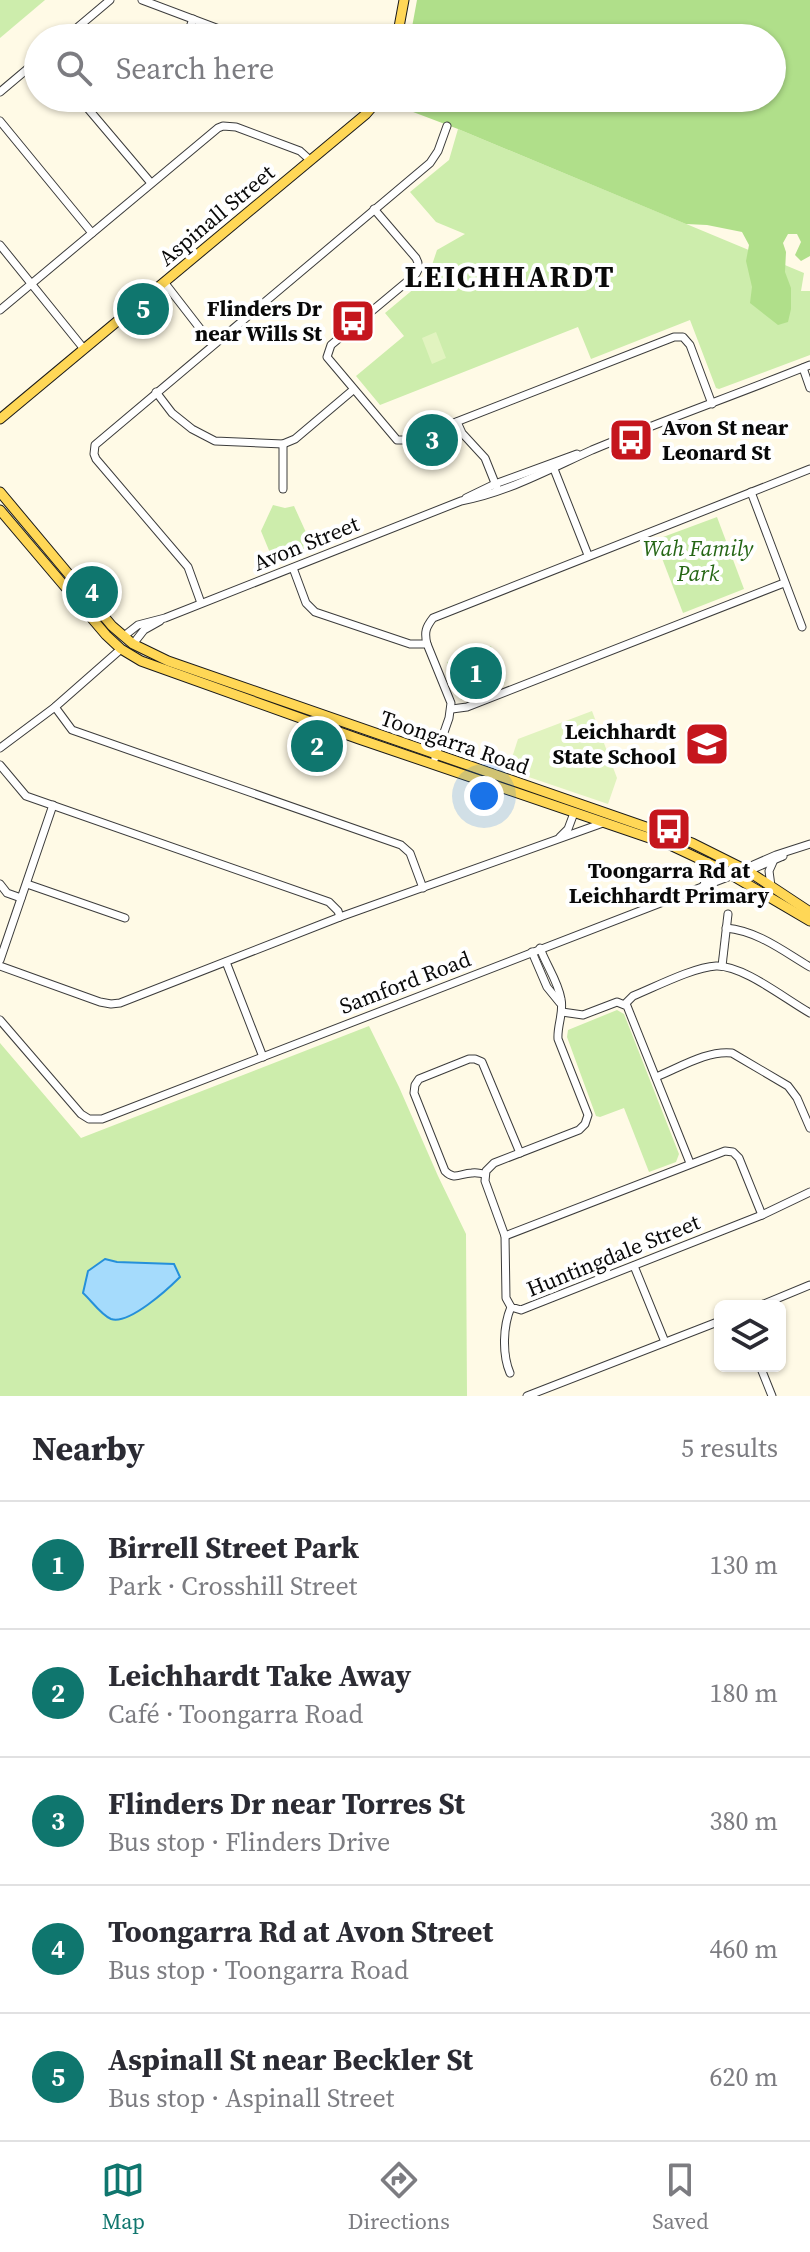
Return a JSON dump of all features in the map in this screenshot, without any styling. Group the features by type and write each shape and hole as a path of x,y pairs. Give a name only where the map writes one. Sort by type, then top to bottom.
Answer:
{"main road":[{"path":"400,24 404,0"},
{"name":"Aspinall Street","path":"0,419 368,112"},
{"name":"Toongarra Road","path":"0,492 83,593 133,644 168,661 670,845 708,861 810,921"},
{"name":"Toongarra Road","path":"0,510 80,607 121,649 141,661 177,676 435,759"},
{"path":"121,649 124,636"},
{"path":"121,649 133,644"},
{"name":"Toongarra Road","path":"579,811 692,843 746,870 810,912"},
{"name":"Samford Road","path":"733,875 746,870"}],"street":[{"path":"82,24 110,0"},
{"path":"142,0 206,24"},
{"path":"191,24 193,19"},
{"path":"0,92 24,72"},
{"path":"91,112 151,183"},
{"path":"0,121 92,233"},
{"path":"0,310 223,126 236,127 300,151 310,160"},
{"path":"201,603 188,567 96,459 94,450 98,441 430,163 447,126"},
{"path":"374,209 416,258 419,268 415,275 331,345 328,359 400,441 410,440 674,337 683,337 690,345 712,404"},
{"path":"0,245 84,349"},
{"path":"164,282 212,344"},
{"path":"806,367 810,388"},
{"name":"Avon Street","path":"133,644 145,629 201,603 461,501 474,492 496,487 806,367"},
{"path":"156,392 172,413 192,429 215,441 283,444 295,439 353,390"},
{"path":"457,422 462,433 485,458 496,487"},
{"path":"283,444 283,489"},
{"path":"553,465 588,555"},
{"path":"435,759 452,709 427,644 427,625 433,618 810,469"},
{"path":"751,492 802,627"},
{"path":"293,568 306,603 315,612 410,644 427,644"},
{"path":"452,709 467,707 784,583"},
{"name":"Avon Street","path":"124,636 138,625 165,618"},
{"path":"0,748 55,707 121,649"},
{"path":"55,707 72,730 401,845 410,853 423,888"},
{"path":"0,765 26,796 329,902 340,917"},
{"path":"53,805 0,963 111,1004 340,917 605,822"},
{"path":"560,837 579,811"},
{"path":"573,834 579,811"},
{"name":"Samford Road","path":"746,870 773,862 810,844"},
{"name":"Samford Road","path":"746,870 776,855 788,853"},
{"path":"703,887 708,861"},
{"path":"771,886 769,871 773,862"},
{"name":"Samford Road","path":"0,1020 81,1114 89,1119 102,1119 733,875"},
{"path":"0,884 7,893 21,898"},
{"path":"27,884 125,918"},
{"path":"722,966 728,914"},
{"path":"726,928 758,936 810,967"},
{"path":"520,1153 486,1067 480,1060 469,1059 419,1079 414,1093 446,1173 456,1177 485,1174 491,1164 520,1153 579,1130 587,1121 587,1112 558,1039 562,1009 555,982 536,950"},
{"path":"226,962 263,1057"},
{"path":"625,1004 633,996 705,968 722,966 741,972 810,1013"},
{"path":"562,1009 583,1015 617,1002 625,1004 630,1010 690,1163"},
{"path":"656,1077 709,1056 732,1053 788,1086 807,1114 810,1128"},
{"path":"505,1236 725,1151 735,1154 740,1160 762,1215"},
{"name":"Huntingdale Street","path":"485,1174 484,1179 505,1236 506,1298 511,1307 524,1309 762,1215 810,1192"},
{"path":"634,1266 665,1342"},
{"path":"774,1300 810,1285"},
{"path":"510,1373 506,1363 506,1326 511,1307"},
{"path":"527,1396 714,1323"},
{"path":"762,1372 772,1396"}],"green space":[{"path":"0,0 45,0 0,38"},
{"path":"417,0 810,0 810,256 801,261 795,255 801,242 797,234 788,234 783,243 785,272 791,288 788,322 778,325 750,303 752,287 746,261 749,245 742,232 686,224 413,112 786,112 786,24 413,24"},
{"path":"458,129 804,273 801,291 810,291 810,355 719,389 690,320 591,359 578,327 380,405 356,376 404,336 385,313 428,277 437,250 465,234 436,222 410,192 449,160"},
{"path":"436,332 446,358 432,364 422,338"},
{"path":"273,505 285,508 294,506 314,550 275,565 261,531"},
{"name":"Wah Family Park","path":"717,517 744,589 683,613 655,540"},
{"path":"491,646 505,683 461,700 447,662"},
{"path":"592,711 617,778 608,804 508,770 518,739"},
{"path":"617,1010 624,1014 679,1154 676,1162 649,1172 624,1108 596,1116 567,1037 568,1030"},
{"path":"369,1026 466,1234 467,1396 0,1396 0,1043 81,1138"}],"water":[{"path":"105,1259 174,1264 180,1277 138,1312 111,1319 83,1293 88,1271"}],"place":[{"name":"Aspinall St near Beckler St","path":"143,309"},
{"name":"Flinders Dr near Wills St","path":"353,321"},
{"name":"Flinders Dr near Torres St","path":"432,440"},
{"name":"Avon St near Leonard St","path":"631,440"},
{"name":"Toongarra Rd at Avon Street","path":"92,592"},
{"name":"Birrell Street Park","path":"476,673"},
{"name":"Leichhardt State School","path":"707,744"},
{"name":"Leichhardt Take Away","path":"317,746"},
{"name":"Toongarra Rd at Leichhardt Primary","path":"669,829"}],"district":[{"name":"LEICHHARDT","path":"510,277"}]}
